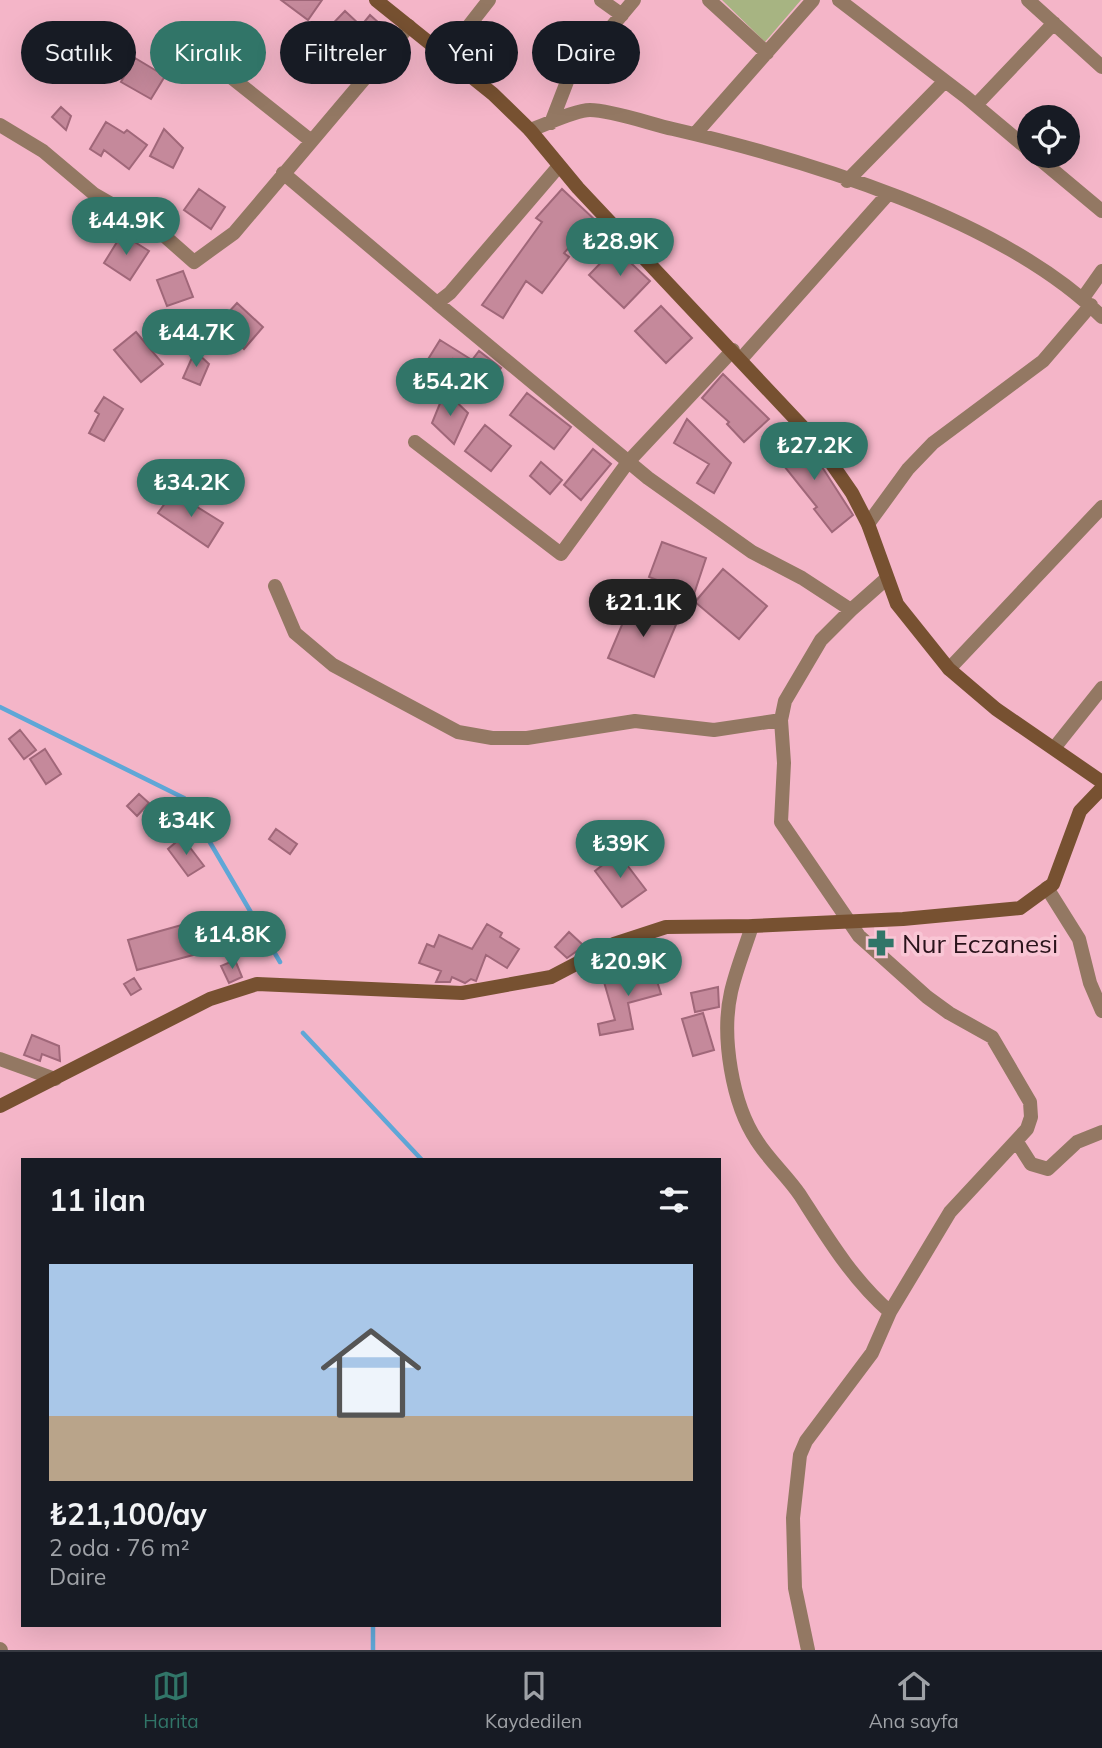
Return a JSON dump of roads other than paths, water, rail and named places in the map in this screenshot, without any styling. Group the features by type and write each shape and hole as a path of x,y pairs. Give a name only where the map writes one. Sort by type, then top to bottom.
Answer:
{"street":[{"path":"376,0 403,21"},
{"path":"473,21 489,0"},
{"path":"601,0 621,15"},
{"path":"551,123 568,79 634,0"},
{"path":"709,0 767,53"},
{"path":"695,134 813,0"},
{"path":"839,0 1017,140"},
{"path":"1028,0 1102,67"},
{"path":"976,105 1054,23"},
{"path":"411,28 425,39"},
{"path":"847,181 945,81"},
{"path":"240,84 310,140"},
{"path":"0,125 43,151 94,194 160,232 194,262 234,233 359,84"},
{"path":"0,1106 210,999 257,984 462,993 551,977 614,944 666,927 903,919 1020,908 1053,884 1080,811 1102,785 1055,747 996,709 949,669 897,604 868,524 836,467 737,354 559,166 530,130 482,84"},
{"path":"530,130 590,110 734,144 888,194 922,206 992,239 1087,302 1102,317"},
{"path":"437,303 450,293 559,166"},
{"path":"1050,168 1102,211"},
{"path":"283,173 628,462 752,552 851,610"},
{"path":"415,442 561,554 628,462 737,354 888,194"},
{"path":"868,524 908,469 933,443 1042,361 1087,302 1102,271"},
{"path":"949,669 1102,507"},
{"path":"808,1650 795,1588 794,1494 800,1455 816,1423 872,1353 890,1312 950,1212 974,1182 1017,1142 1027,1129 1031,1117 1030,1102 992,1037 949,1013 880,957 847,919 780,822 784,764 781,720 794,682 821,640 886,579"},
{"path":"275,586 295,633 333,665 457,732 492,738 527,738 635,721 714,730 781,720"},
{"path":"1055,747 1102,688"},
{"path":"1047,888 1079,939 1090,983 1102,1011"},
{"path":"752,926 730,995 728,1017 731,1066 744,1118 757,1141 795,1188 851,1274 890,1312"},
{"path":"0,1059 55,1079"},
{"path":"1017,1142 1031,1164 1048,1169 1077,1142 1102,1132"}],"waterway":[{"path":"0,707 184,798 280,962"},
{"path":"303,1033 420,1158"},
{"path":"373,1627 373,1650"}],"place":[{"name":"Nur Eczanesi","path":"881,943"}]}
